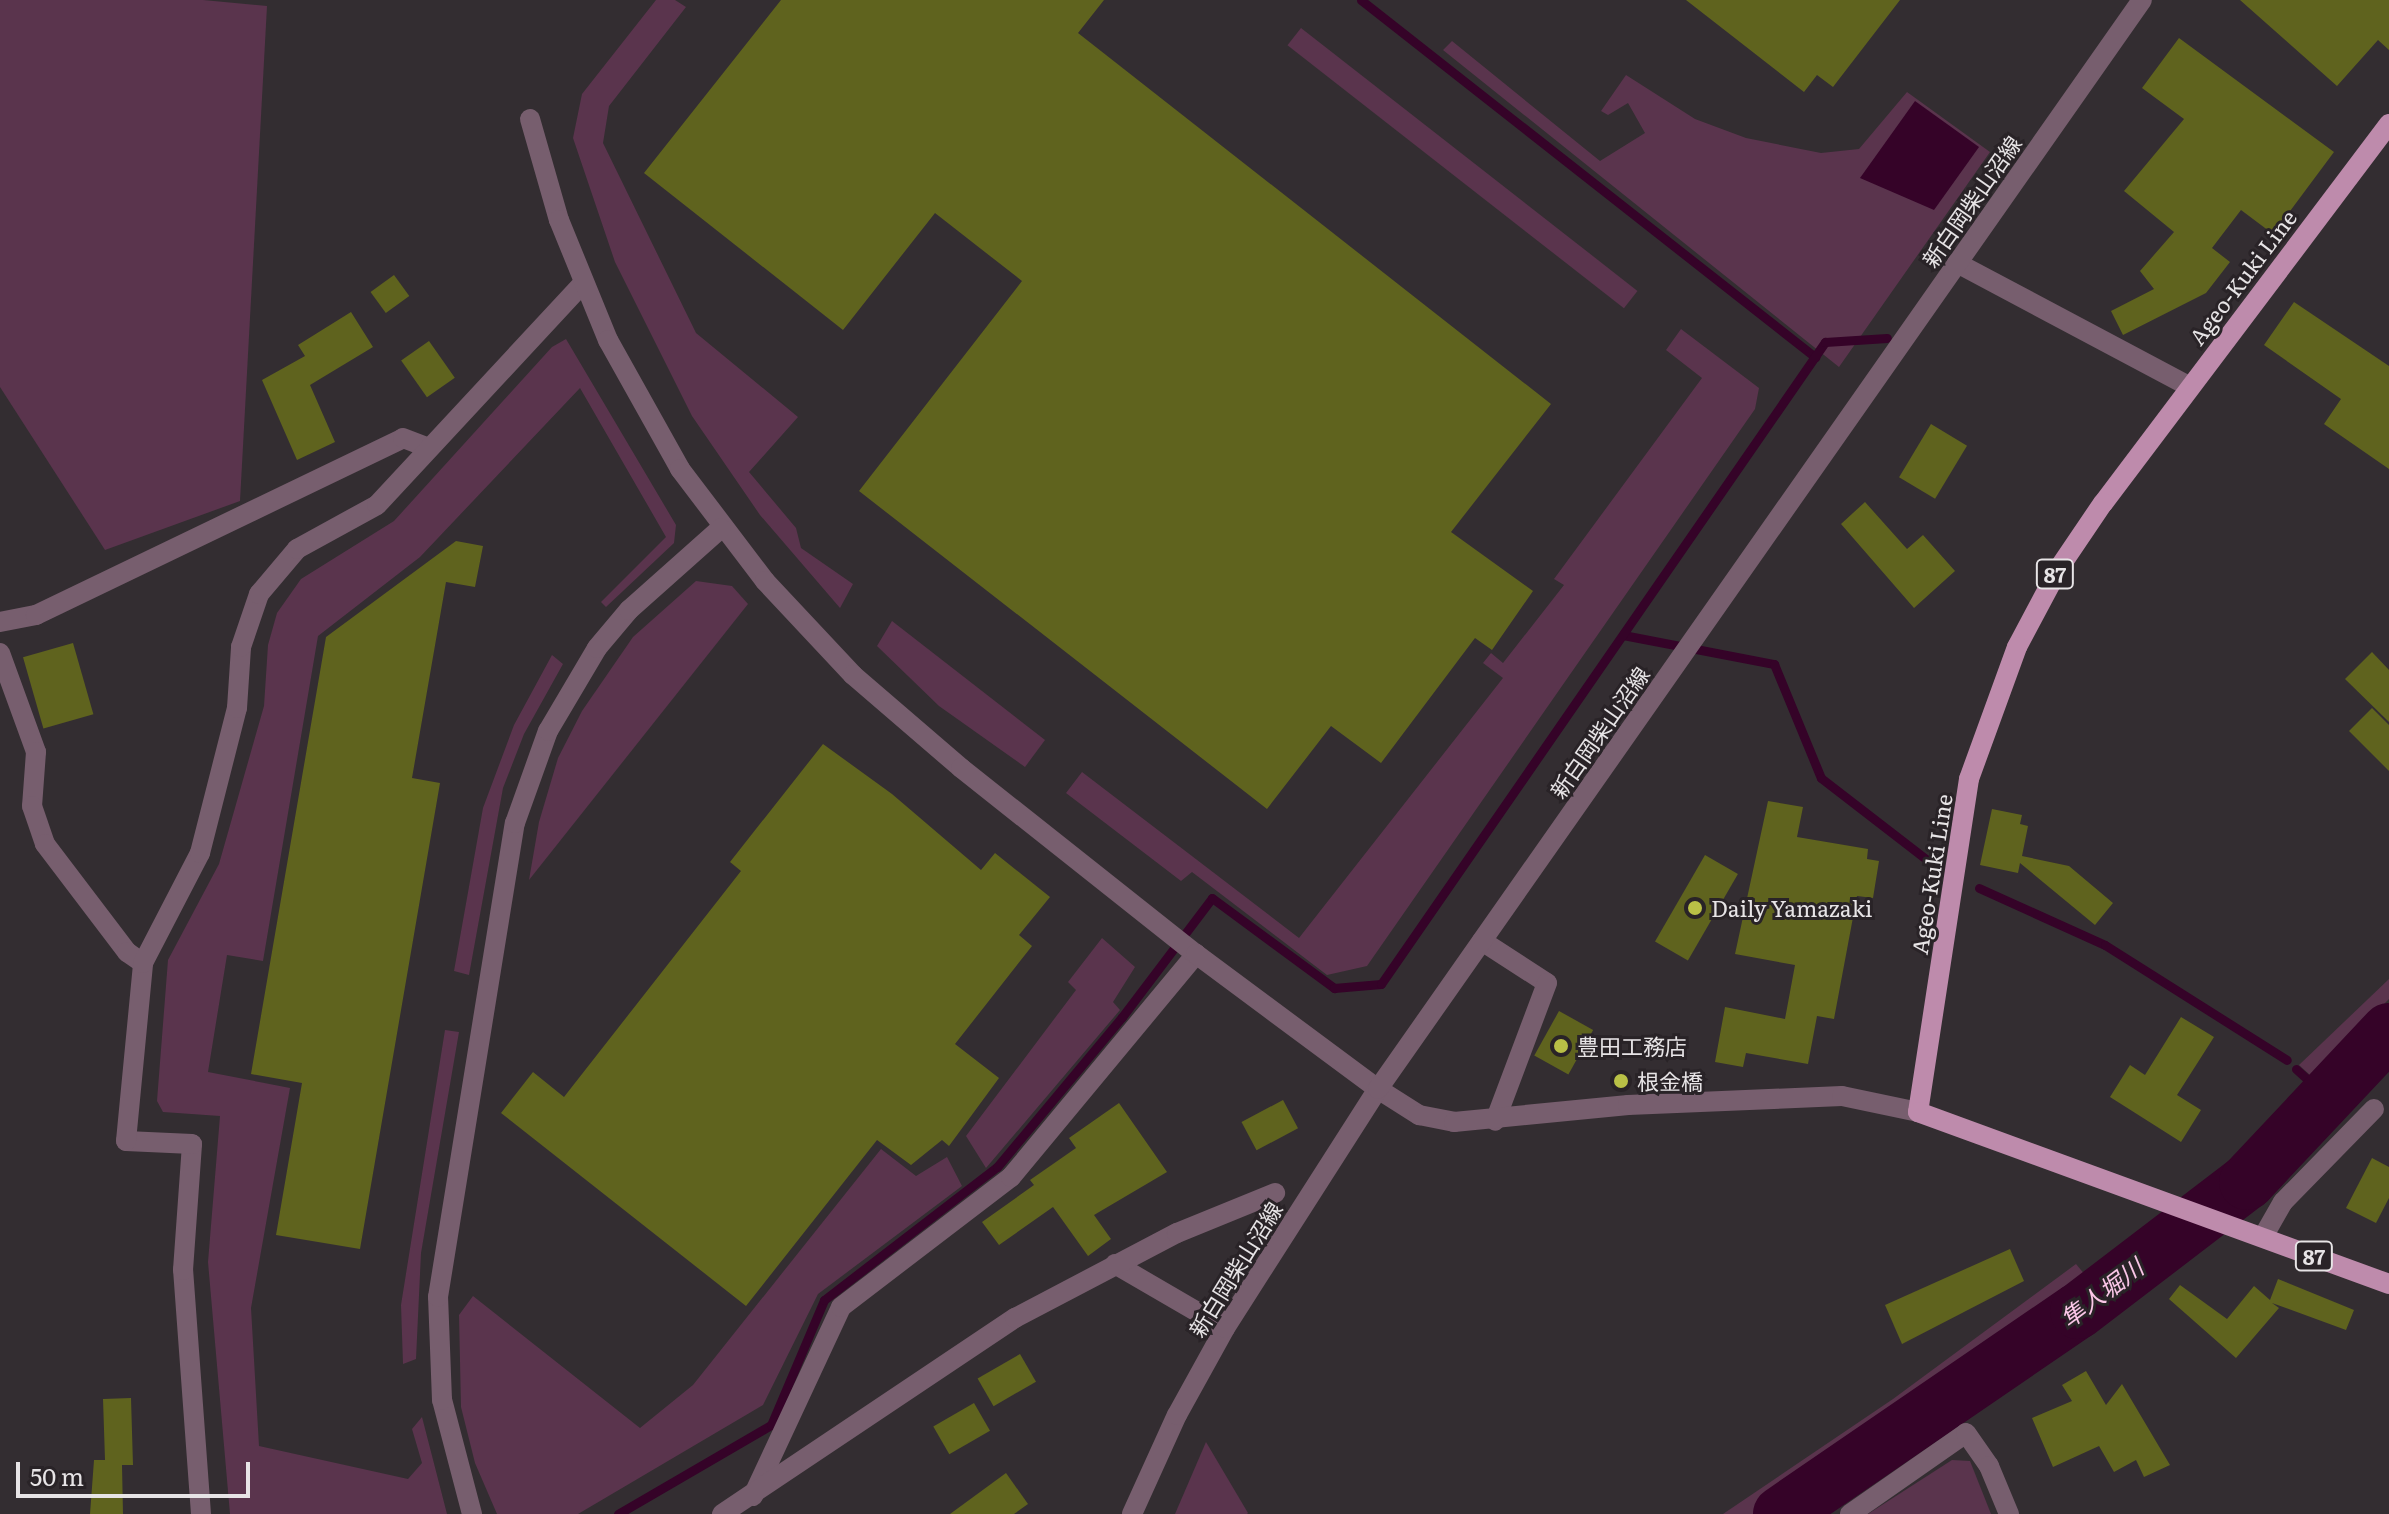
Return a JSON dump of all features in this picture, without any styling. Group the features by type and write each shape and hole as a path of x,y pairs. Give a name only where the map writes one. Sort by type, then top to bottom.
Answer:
{"main road":[{"name":"Ageo-Kuki Line","path":"1918,1112 1958,833 1969,779 2000,688 2059,568 2190,387 2389,124"},
{"name":"87","path":"1918,1112 2389,1284"}],"street":[{"name":"新白岡柴山沼線","path":"1132,1514 1177,1415 1225,1328 1378,1089 2142,0"},
{"path":"530,119 583,283 641,402 721,528 808,630 892,710 1196,954 1378,1089 1435,1119 1495,1121 1628,1105 1842,1096 1918,1112"},
{"path":"1957,263 2190,387"},
{"path":"201,1514 183,1270 192,1144 126,1141 143,963 200,853 237,708 241,647 259,594 297,549 377,505 583,283"},
{"path":"0,622 36,615 403,438 429,448"},
{"path":"472,1514 442,1400 438,1297 515,823 548,731 597,648 629,610 721,528"},
{"path":"0,653 36,752 32,806 45,844 127,952 143,963"},
{"path":"1482,941 1547,983 1495,1121"},
{"path":"753,1496 841,1307 1011,1177 1196,954"},
{"path":"2263,1237 2283,1202 2374,1109"},
{"path":"722,1514 1015,1318 1115,1264 1258,1196 1275,1193"},
{"path":"1115,1264 1225,1328"},
{"path":"1850,1514 1966,1433 1989,1466 2009,1514"}],"shaded area":[{"path":"0,0 203,0 267,6 240,501 105,550 0,387"},
{"path":"656,0 675,0 686,7 609,106 603,143 696,333 798,417 749,472 796,528 801,548 853,584 840,608 760,515 692,416 615,262 573,138 582,94"},
{"path":"1301,28 1637,291 1624,308 1287,45"},
{"path":"1452,41 1600,161 1645,133 1628,103 1608,115 1601,111 1626,75 1695,119 1746,138 1821,153 1859,149 1907,92 1990,152 1839,367 1443,50"},
{"path":"1915,101 1979,147 1934,210 1860,178"},
{"path":"1681,329 1759,388 1755,409 1367,966 1327,975 1192,872 1181,881 1066,793 1082,772 1299,938 1503,678 1483,663 1491,653 1503,663 1564,585 1554,579 1702,378 1666,350"},
{"path":"566,339 676,525 674,543 606,607 601,602 666,537 580,388 420,557 318,636 263,961 227,955 208,1072 290,1088 251,1308 259,1446 408,1479 422,1463 412,1429 422,1417 447,1514 230,1514 208,1262 220,1116 163,1112 157,1101 168,960 219,864 264,706 268,645 277,613 301,579 394,521 552,347"},
{"path":"696,581 732,586 748,604 529,880 539,822 558,758 582,711 633,637"},
{"path":"892,621 1045,740 1025,767 939,706 877,646"},
{"path":"552,655 563,664 524,734 503,788 469,975 454,971 483,808 514,725"},
{"path":"1102,938 1135,967 1113,1002 1120,1010 986,1168 966,1136 1076,990 1068,982"},
{"path":"2389,979 2389,999 2320,1068 2310,1075 2299,1065"},
{"path":"445,1030 459,1032 421,1253 416,1359 403,1364 401,1305"},
{"path":"881,1149 916,1176 947,1157 962,1186 818,1294 763,1405 578,1514 497,1514 475,1463 461,1407 459,1315 473,1296 640,1428 693,1385"},
{"path":"2076,1264 2086,1276 1758,1514 1723,1514 1893,1399"},
{"path":"2101,1299 2114,1310 1818,1514 1797,1514"},
{"path":"1206,1442 1248,1513 1247,1514 1175,1514"},
{"path":"1952,1460 1970,1461 1991,1514 1868,1514"}],"building":[{"path":"781,0 1104,0 1078,33 1551,404 1451,532 1533,591 1492,650 1475,638 1381,763 1331,726 1267,809 859,491 1022,281 935,213 843,330 644,173"},
{"path":"1686,0 1900,0 1833,87 1817,75 1804,92"},
{"path":"2240,0 2389,0 2389,50 2378,40 2337,86"},
{"path":"2179,38 2334,152 2273,234 2241,210 2212,248 2230,262 2206,293 2123,335 2111,311 2154,289 2140,271 2174,232 2124,191 2184,119 2142,88"},
{"path":"394,275 409,296 386,313 371,292"},
{"path":"2294,302 2389,366 2389,469 2324,424 2341,399 2264,345"},
{"path":"351,312 373,347 310,385 335,442 297,460 262,380 305,356 298,345"},
{"path":"429,341 455,378 427,397 401,361"},
{"path":"1931,424 1967,446 1935,499 1899,477"},
{"path":"1865,502 1907,549 1923,535 1955,571 1914,608 1841,524"},
{"path":"456,541 483,546 475,587 446,582 412,778 440,783 360,1249 276,1235 302,1083 251,1074 326,637"},
{"path":"73,643 93,714 43,728 23,657"},
{"path":"2372,652 2389,670 2389,722 2345,679"},
{"path":"2372,708 2389,725 2389,771 2349,731"},
{"path":"823,744 892,794 981,870 995,853 1050,897 1019,935 1032,946 955,1044 999,1078 949,1146 942,1140 911,1165 877,1140 746,1306 501,1113 533,1072 564,1097 741,871 730,862"},
{"path":"1768,801 1803,807 1797,837 1868,849 1867,859 1879,861 1873,898 1857,896 1834,1019 1817,1016 1808,1064 1746,1053 1743,1067 1715,1062 1725,1007 1785,1019 1795,965 1735,954"},
{"path":"1992,809 2022,815 2020,824 2028,826 2022,856 2069,866 2113,903 2095,925 2020,863 2018,873 1980,865"},
{"path":"1705,855 1738,874 1688,961 1655,942"},
{"path":"1559,1011 1593,1030 1568,1075 1534,1056"},
{"path":"2181,1017 2214,1037 2177,1095 2201,1110 2181,1142 2110,1097 2130,1065 2145,1075"},
{"path":"1283,1100 1298,1128 1257,1150 1242,1122"},
{"path":"1119,1103 1167,1172 1094,1215 1111,1239 1088,1256 1053,1207 999,1245 982,1222 1034,1185 1030,1180 1076,1148 1069,1138"},
{"path":"2372,1158 2389,1167 2389,1198 2376,1223 2346,1208"},
{"path":"2010,1249 2024,1281 1902,1344 1885,1305"},
{"path":"2278,1279 2354,1310 2346,1330 2272,1303 2279,1308 2236,1358 2169,1299 2180,1285 2227,1319 2254,1286 2270,1300"},
{"path":"1020,1354 1036,1382 994,1406 978,1378"},
{"path":"2086,1371 2106,1405 2122,1384 2170,1465 2144,1477 2136,1460 2114,1472 2099,1446 2053,1467 2032,1418 2072,1401 2062,1385"},
{"path":"131,1398 133,1465 122,1465 123,1514 90,1514 94,1460 105,1460 103,1399"},
{"path":"974,1403 990,1431 949,1454 933,1426"},
{"path":"1006,1473 1028,1504 1014,1514 950,1514"}],"waterway":[{"path":"1361,0 1815,357"},
{"path":"618,1514 771,1425 824,1300 997,1167 1122,1017 1212,898 1334,988 1381,984 1825,342 1887,338"},
{"path":"1623,635 1774,664 1821,778 1935,866"},
{"path":"1979,888 2105,945 2287,1060"},
{"name":"隼人堀川","path":"1781,1514 2078,1311 2247,1182 2389,1031"},
{"path":"2296,1069 2327,1097"}],"place":[{"name":"Daily Yamazaki","path":"1695,908"},
{"name":"豊田工務店","path":"1561,1046"},
{"name":"根金橋","path":"1621,1081"}]}
